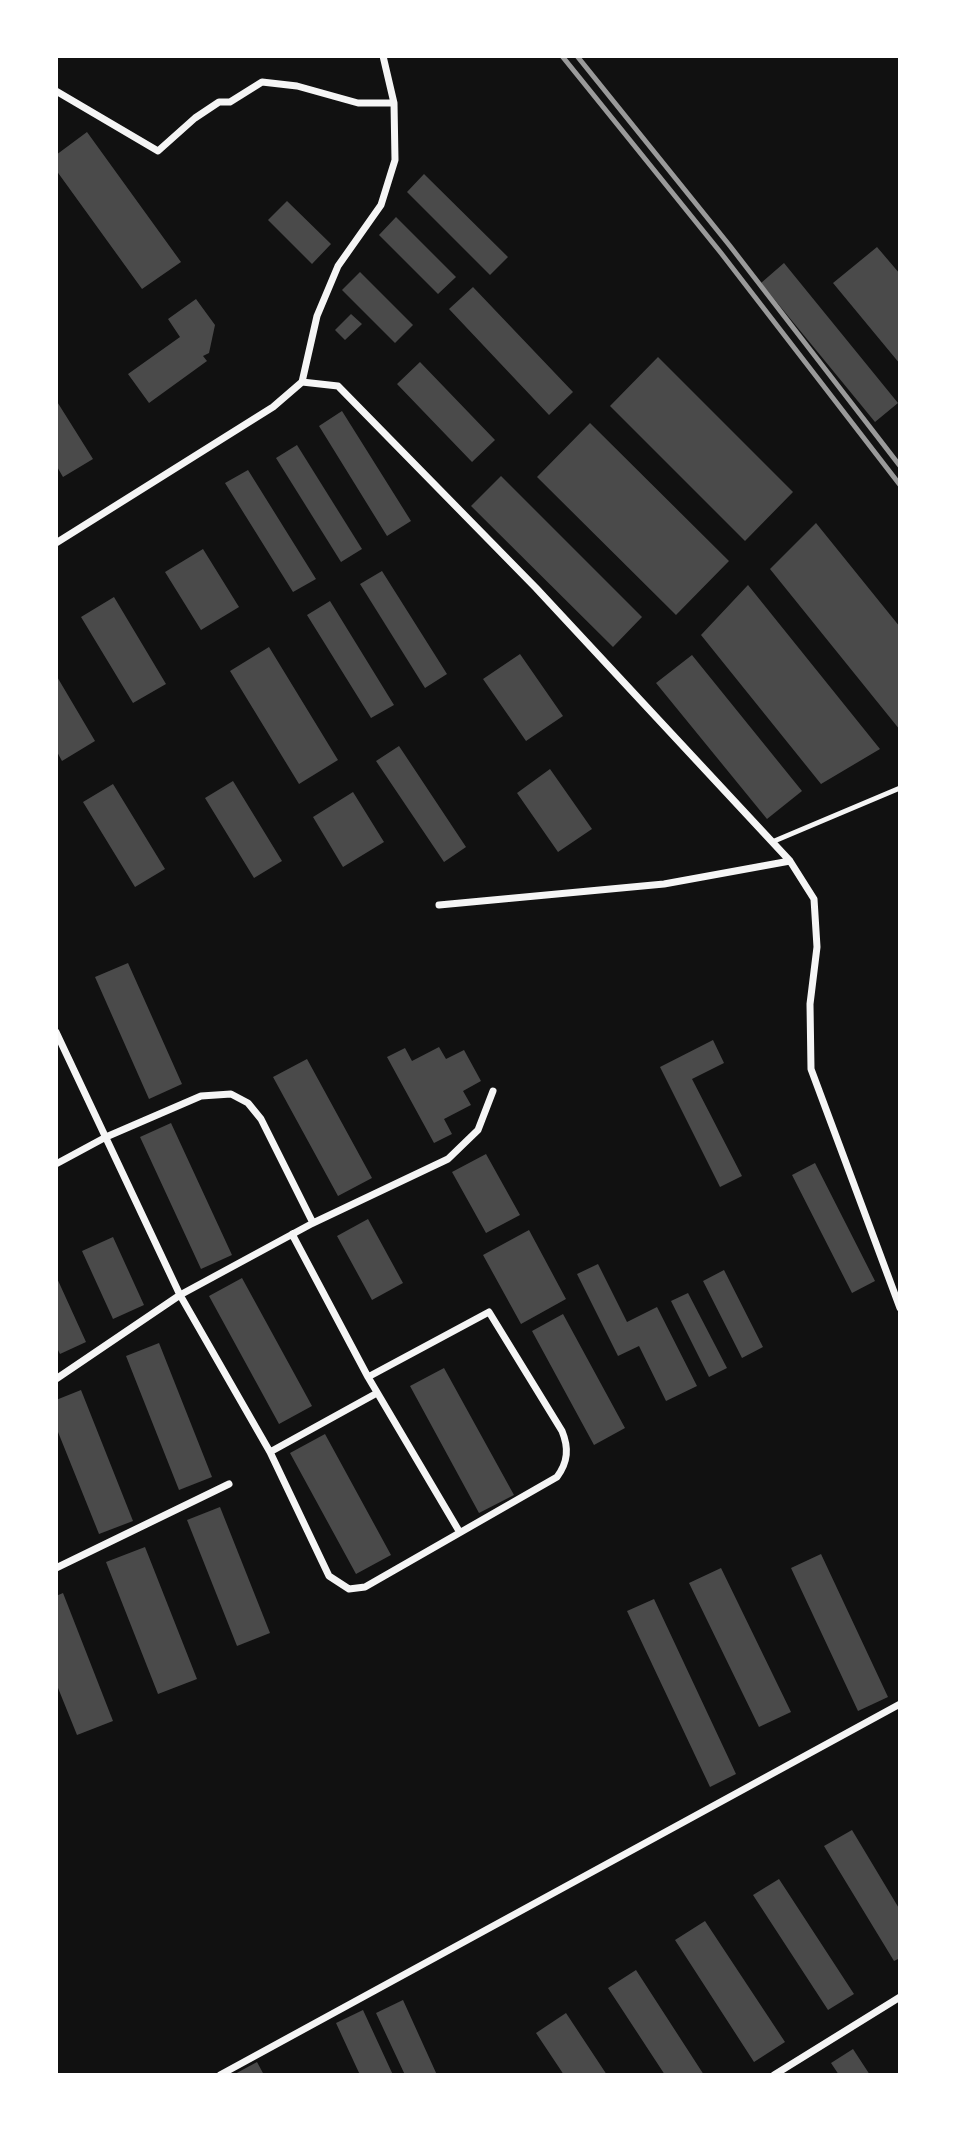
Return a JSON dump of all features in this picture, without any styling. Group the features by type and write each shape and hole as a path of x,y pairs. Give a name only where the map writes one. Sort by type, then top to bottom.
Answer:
{"street":[{"path":"56,543 273,407 302,382 317,316 338,265 381,205 395,160 394,103 383,56"},
{"path":"56,92 158,150 211,107 219,102 230,102 262,82 288,84 358,103 394,103"},
{"path":"302,382 338,386 536,588 772,842 790,862 814,899 817,947 810,1004 810,1069 900,1308"},
{"path":"439,905 664,884 790,862"},
{"path":"56,1032 180,1295 270,1452 329,1576 341,1586 365,1587 557,1477 567,1455 562,1431 489,1311 368,1377"},
{"path":"56,1379 180,1295 313,1223 448,1160 478,1130 493,1091"},
{"path":"56,1164 106,1137 201,1096 220,1093 240,1098 261,1119 313,1223"},
{"path":"292,1234 368,1377 459,1531"},
{"path":"270,1452 377,1393"},
{"path":"56,1568 229,1483"},
{"path":"220,2075 900,1704"},
{"path":"774,2075 900,1997"}],"lane":[{"path":"772,842 900,788"}],"building":[{"path":"87,132 181,262 142,289 56,170 56,155"},
{"path":"424,174 508,257 490,275 407,192"},
{"path":"287,201 331,244 312,264 268,220"},
{"path":"396,217 456,277 438,294 379,235"},
{"path":"877,247 900,274 900,364 833,283"},
{"path":"784,263 898,403 875,422 761,283"},
{"path":"360,272 413,325 395,343 342,290"},
{"path":"473,287 573,392 549,415 449,309"},
{"path":"196,299 215,325 209,353 203,356 207,361 149,403 128,374 180,337 168,319"},
{"path":"351,314 362,324 345,340 335,330"},
{"path":"658,357 793,492 745,541 610,406"},
{"path":"420,362 495,440 472,462 397,384"},
{"path":"56,400 93,459 63,477 56,465"},
{"path":"342,411 411,521 387,536 319,426"},
{"path":"590,423 729,561 676,615 537,477"},
{"path":"297,445 362,549 341,562 276,458"},
{"path":"248,470 316,579 293,592 225,483"},
{"path":"501,476 642,617 613,647 471,506"},
{"path":"816,523 900,627 900,730 770,569"},
{"path":"203,549 239,607 201,630 165,572"},
{"path":"382,571 447,674 425,688 360,584"},
{"path":"748,585 880,749 821,784 701,635"},
{"path":"114,597 166,684 133,703 81,617"},
{"path":"330,601 394,705 371,718 307,615"},
{"path":"269,647 338,760 299,784 230,671"},
{"path":"520,654 563,716 526,741 483,679"},
{"path":"692,655 802,791 767,819 656,683"},
{"path":"56,675 95,741 62,761 56,750"},
{"path":"399,746 466,847 444,862 376,761"},
{"path":"550,769 592,829 558,852 517,793"},
{"path":"233,781 282,861 254,878 205,798"},
{"path":"113,784 165,869 135,887 83,802"},
{"path":"353,792 384,842 343,867 313,817"},
{"path":"128,963 182,1084 149,1099 95,977"},
{"path":"713,1040 724,1063 692,1079 742,1176 720,1187 660,1067"},
{"path":"439,1047 446,1059 464,1050 481,1081 463,1091 471,1105 444,1119 452,1134 434,1143 387,1057 405,1048 412,1061"},
{"path":"307,1059 372,1178 338,1196 273,1077"},
{"path":"171,1123 232,1255 201,1269 140,1137"},
{"path":"486,1154 520,1215 486,1233 452,1172"},
{"path":"815,1163 875,1281 852,1293 792,1175"},
{"path":"368,1219 403,1283 372,1300 337,1236"},
{"path":"529,1230 566,1299 521,1324 483,1255"},
{"path":"113,1237 144,1305 113,1319 82,1251"},
{"path":"598,1264 627,1322 657,1307 697,1386 666,1401 639,1346 618,1356 577,1274"},
{"path":"724,1270 763,1347 742,1358 703,1281"},
{"path":"56,1276 86,1342 60,1354 56,1346"},
{"path":"242,1278 312,1406 279,1424 209,1296"},
{"path":"688,1293 727,1368 709,1377 671,1301"},
{"path":"563,1314 625,1428 594,1445 532,1331"},
{"path":"159,1343 212,1477 179,1490 126,1356"},
{"path":"444,1368 514,1495 479,1513 410,1386"},
{"path":"81,1390 133,1521 99,1534 56,1427 56,1400"},
{"path":"325,1434 391,1555 356,1574 290,1453"},
{"path":"220,1507 270,1633 237,1646 187,1520"},
{"path":"145,1547 197,1679 158,1694 106,1562"},
{"path":"821,1554 888,1697 858,1711 791,1568"},
{"path":"721,1568 791,1712 759,1727 689,1583"},
{"path":"63,1593 113,1721 77,1735 56,1683 56,1596"},
{"path":"654,1599 736,1774 710,1787 627,1611"},
{"path":"852,1830 900,1910 900,1958 894,1961 824,1846"},
{"path":"779,1879 854,1994 828,2010 753,1895"},
{"path":"705,1921 785,2042 754,2062 675,1940"},
{"path":"636,1970 704,2075 665,2075 608,1988"},
{"path":"403,2000 437,2075 405,2075 376,2013"},
{"path":"363,2010 393,2075 360,2075 336,2023"},
{"path":"566,2013 607,2075 564,2075 536,2033"},
{"path":"853,2049 870,2075 839,2075 831,2063"},
{"path":"257,2062 264,2075 233,2075"}],"railway":[{"path":"562,56 721,253 900,485"},
{"path":"577,56 730,246 900,466"}]}
